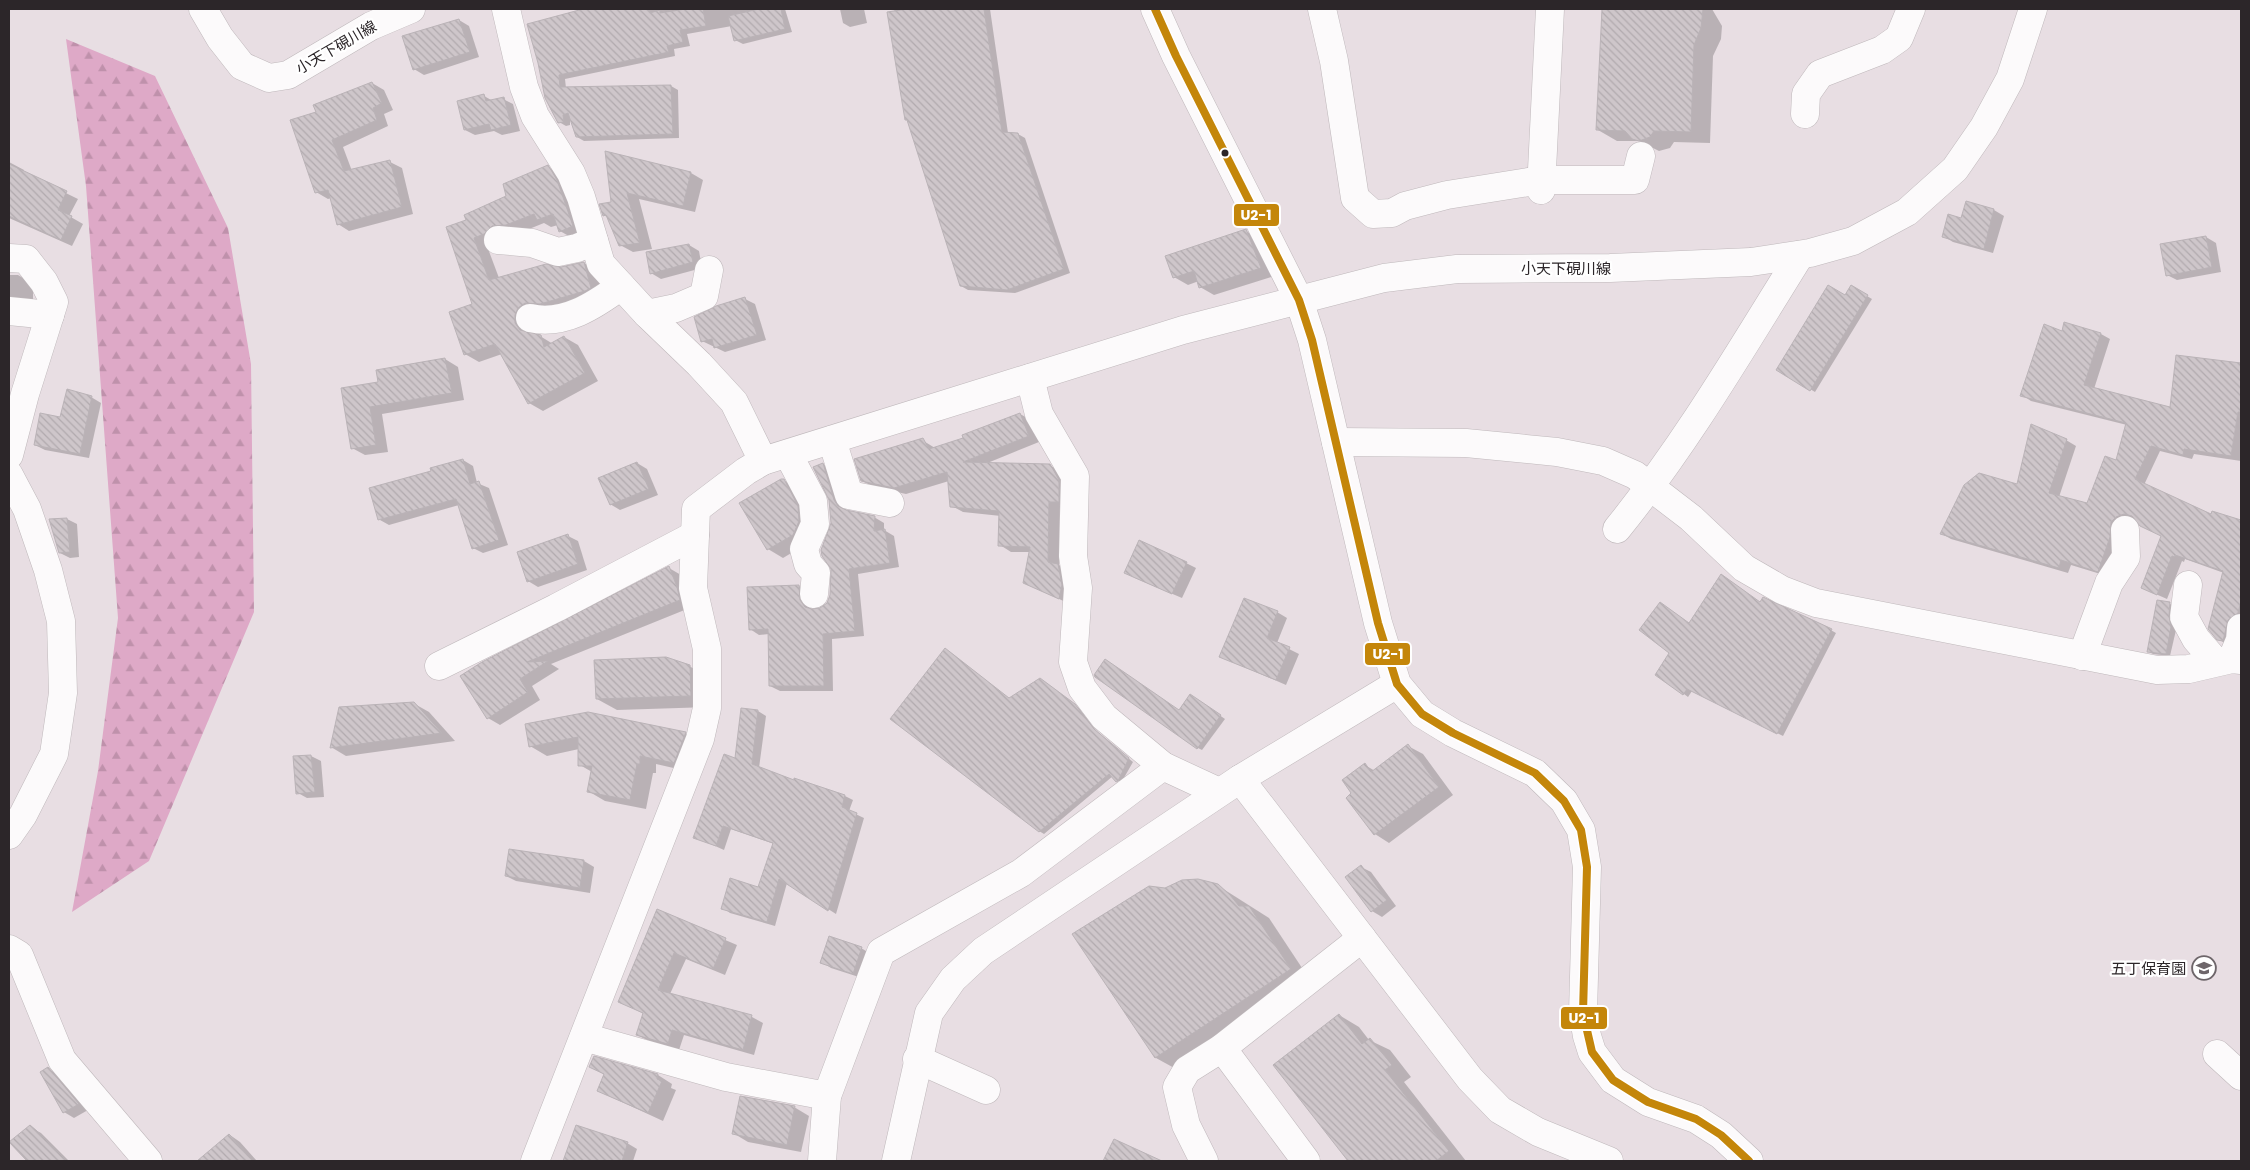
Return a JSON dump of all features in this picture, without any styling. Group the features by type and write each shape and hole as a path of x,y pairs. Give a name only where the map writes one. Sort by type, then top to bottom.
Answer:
{"street":[{"name":"小天下硯川線","path":"203,9 220,38 242,66 269,78 288,75 369,17 411,9"},
{"path":"506,9 524,87 535,116 571,173 601,264 647,314 699,364 734,402 775,458 813,501 815,524 804,549 808,564 816,573 814,594"},
{"path":"1155,9 1176,56 1299,300 1312,340 1378,623 1397,684 1422,714 1453,733 1535,773 1564,801 1581,830 1587,867 1583,1013 1592,1052 1613,1080 1648,1102 1696,1119 1721,1136 1749,1161"},
{"path":"1322,9 1334,61 1355,198 1373,214 1392,213 1405,206 1447,195 1541,185 1635,180 1640,156"},
{"path":"1541,185 1550,9"},
{"path":"1805,114 1806,94 1820,74 1882,50 1899,38 1911,9"},
{"name":"小天下硯川線","path":"695,535 696,509 746,471 775,458 1183,330 1384,278 1457,270 1610,268 1751,262 1800,255 1853,241 1907,212 1955,169 1984,127 2010,79 2033,9"},
{"path":"498,240 532,243 558,252 578,248 594,241"},
{"path":"1617,529 1651,487 1715,391 1800,255"},
{"path":"9,258 26,259 44,282 54,302 25,394 9,455"},
{"path":"647,314 676,308 704,296 709,270"},
{"path":"530,318 544,321 575,314 599,303 621,286"},
{"path":"9,311 50,315"},
{"path":"1030,378 1039,414 1075,476 1073,538 1078,588 1073,662 1082,688 1104,717 1163,766 1230,786 1362,938 1470,1079 1500,1110 1538,1132 1609,1161"},
{"path":"832,440 849,495 890,503"},
{"path":"1336,442 1466,443 1557,452 1603,461 1635,475 1651,487 1690,518 1744,568 1782,590 1816,603 2157,670 2189,669 2230,660"},
{"path":"9,475 28,509 48,570 61,621 63,693 54,754 23,815 9,835"},
{"path":"2082,656 2109,583 2126,557 2125,530"},
{"path":"439,666 556,608 695,535 694,588 707,649 707,708 700,739 535,1161"},
{"path":"2188,585 2184,617 2196,639 2230,660"},
{"path":"2230,660 2240,640 2241,628"},
{"path":"896,1161 917,1059 929,1013 953,979 983,951 1230,786 1397,684"},
{"path":"822,1161 828,1096 881,952 1021,873 1163,766"},
{"path":"1204,1161 1186,1125 1177,1087 1187,1070 1222,1048 1362,938"},
{"path":"9,949 19,955 62,1060 148,1161"},
{"path":"584,1037 726,1077 828,1096"},
{"path":"1222,1048 1306,1161"},
{"path":"2217,1054 2241,1076"},
{"path":"917,1059 986,1090"}],"green space":[{"path":"66,39 155,76 228,228 251,364 254,612 149,861 72,912 98,771 118,618 86,186"}],"building":[{"path":"583,9 649,9 650,13 660,10 660,13 686,9 703,9 706,26 680,30 683,42 667,46 669,52 559,75 560,87 671,85 673,134 576,137 568,113 563,115 564,122 558,123 545,98 527,24"},
{"path":"759,9 781,9 785,29 734,41 728,16"},
{"path":"907,9 984,9 1002,132 1018,133 1064,269 1007,290 960,286 907,120 905,120 887,12"},
{"path":"1602,9 1703,9 1701,28 1694,45 1691,132 1654,131 1650,137 1639,141 1632,139 1625,131 1596,130"},
{"path":"459,19 470,52 413,70 402,36"},
{"path":"372,82 382,103 373,108 377,120 332,140 344,171 390,160 402,207 337,225 328,190 315,193 290,120 316,112 313,105"},
{"path":"484,94 486,101 504,97 511,125 491,130 489,124 464,130 457,101"},
{"path":"605,151 691,172 683,206 627,193 640,243 619,246 606,215 603,216 599,204 611,202"},
{"path":"9,164 67,191 58,210 72,216 61,240 9,216"},
{"path":"548,165 557,180 573,226 559,232 553,214 537,220 534,214 506,225 492,226 484,234 474,238 489,280 546,264 561,267 584,262 591,288 540,304 525,303 518,308 515,315 515,323 520,330 541,335 544,347 564,336 585,373 528,404 495,344 464,355 449,312 472,304 446,227 466,220 464,215 506,196 503,184"},
{"path":"1966,201 1994,209 1984,249 1942,237 1948,214 1961,218"},
{"path":"1246,229 1261,268 1199,288 1194,271 1173,278 1165,256"},
{"path":"2206,236 2212,267 2166,276 2160,244"},
{"path":"689,244 693,262 650,274 646,252"},
{"path":"1828,285 1845,295 1851,285 1868,295 1810,391 1776,370"},
{"path":"745,297 757,335 714,348 712,339 701,342 694,317 716,306"},
{"path":"2064,322 2101,333 2084,385 2170,407 2176,355 2241,363 2241,412 2238,412 2231,456 2184,449 2183,455 2151,446 2135,479 2211,514 2212,511 2241,520 2241,601 2238,613 2228,620 2223,641 2217,640 2208,629 2223,571 2175,555 2175,557 2172,556 2157,595 2141,588 2161,536 2140,526 2132,516 2124,514 2116,517 2111,522 2110,537 2098,572 2061,560 2059,568 1940,534 1964,485 1979,473 2017,484 2031,424 2067,439 2049,493 2087,503 2105,456 2116,460 2126,423 2020,396 2044,324 2062,331"},
{"path":"445,358 452,393 370,407 376,445 351,449 341,388 378,382 376,370"},
{"path":"67,389 92,396 80,454 34,445 40,413 60,417"},
{"path":"1020,413 1029,436 963,462 1050,464 1059,480 1059,502 1049,502 1048,562 1058,564 1062,585 1059,599 1023,583 1030,547 998,546 999,511 950,507 947,472 894,488 861,481 854,459 923,438 929,449 963,438 962,435"},
{"path":"463,459 470,484 479,481 499,540 472,549 456,499 378,520 369,488 431,471 430,468"},
{"path":"637,462 649,489 610,505 598,478"},
{"path":"823,463 834,500 838,506 846,510 875,516 874,531 885,529 890,563 849,569 855,631 823,634 824,686 769,686 768,629 749,630 747,587 799,585 800,600 805,607 812,609 820,608 827,603 830,595 831,569 822,556 821,550 831,523 829,500 813,467"},
{"path":"784,479 798,506 799,521 793,535 767,550 739,503"},
{"path":"67,518 70,552 59,553 49,519"},
{"path":"568,534 578,564 527,582 517,552"},
{"path":"1139,540 1187,562 1172,594 1124,573"},
{"path":"669,566 680,600 527,662 548,661 520,679 528,692 487,719 460,676 482,662"},
{"path":"1721,574 1760,602 1763,597 1832,629 1777,734 1687,689 1683,695 1655,675 1669,653 1639,630 1660,602 1689,623"},
{"path":"1244,598 1278,611 1267,638 1290,647 1276,680 1219,657"},
{"path":"2157,600 2170,602 2169,616 2171,627 2166,654 2147,652"},
{"path":"945,648 1009,698 1040,678 1075,704 1094,729 1129,758 1118,781 1116,782 1109,774 1039,832 890,719"},
{"path":"666,657 690,665 691,696 596,699 594,660"},
{"path":"1105,659 1179,710 1190,694 1221,715 1197,749 1095,677 1094,675"},
{"path":"414,702 442,733 330,748 339,707"},
{"path":"741,708 758,710 752,764 794,780 794,778 845,795 842,807 857,813 828,911 779,879 767,922 721,909 730,878 758,887 773,843 723,826 716,846 693,838 724,754 735,758"},
{"path":"588,712 686,732 674,763 640,756 640,764 637,764 630,800 587,792 592,766 578,766 578,737 529,747 525,724"},
{"path":"1408,744 1439,787 1374,835 1346,798 1351,793 1342,780 1365,763 1371,772"},
{"path":"311,755 315,792 296,794 293,756"},
{"path":"509,849 584,860 580,888 505,876"},
{"path":"1361,865 1387,900 1371,912 1345,877"},
{"path":"1198,879 1218,884 1239,906 1249,906 1291,969 1155,1058 1072,934 1149,886 1165,888 1182,880"},
{"path":"657,909 726,938 713,969 674,953 658,990 752,1015 743,1050 672,1030 668,1044 636,1035 643,1013 618,1002"},
{"path":"829,936 862,947 853,974 820,963"},
{"path":"1339,1014 1362,1044 1370,1038 1392,1065 1385,1070 1449,1151 1436,1161 1348,1161 1273,1065"},
{"path":"594,1056 658,1074 657,1079 662,1081 648,1113 597,1091 604,1074 589,1067"},
{"path":"48,1067 79,1104 63,1113 40,1072"},
{"path":"740,1096 795,1106 787,1145 732,1134"},
{"path":"30,1125 67,1161 27,1161 9,1142"},
{"path":"576,1125 628,1142 622,1161 563,1161"},
{"path":"229,1134 253,1161 197,1161"},
{"path":"1114,1139 1162,1161 1103,1161"}],"transit line":[{"name":"U2-1","path":"1155,9 1176,56 1299,300 1312,340 1378,623 1397,684 1422,714 1453,733 1535,773 1564,801 1581,830 1587,867 1583,1013 1592,1052 1613,1080 1648,1102 1696,1119 1721,1135 1749,1161"}],"place":[{"name":"五丁保育園","path":"2204,968"}]}
